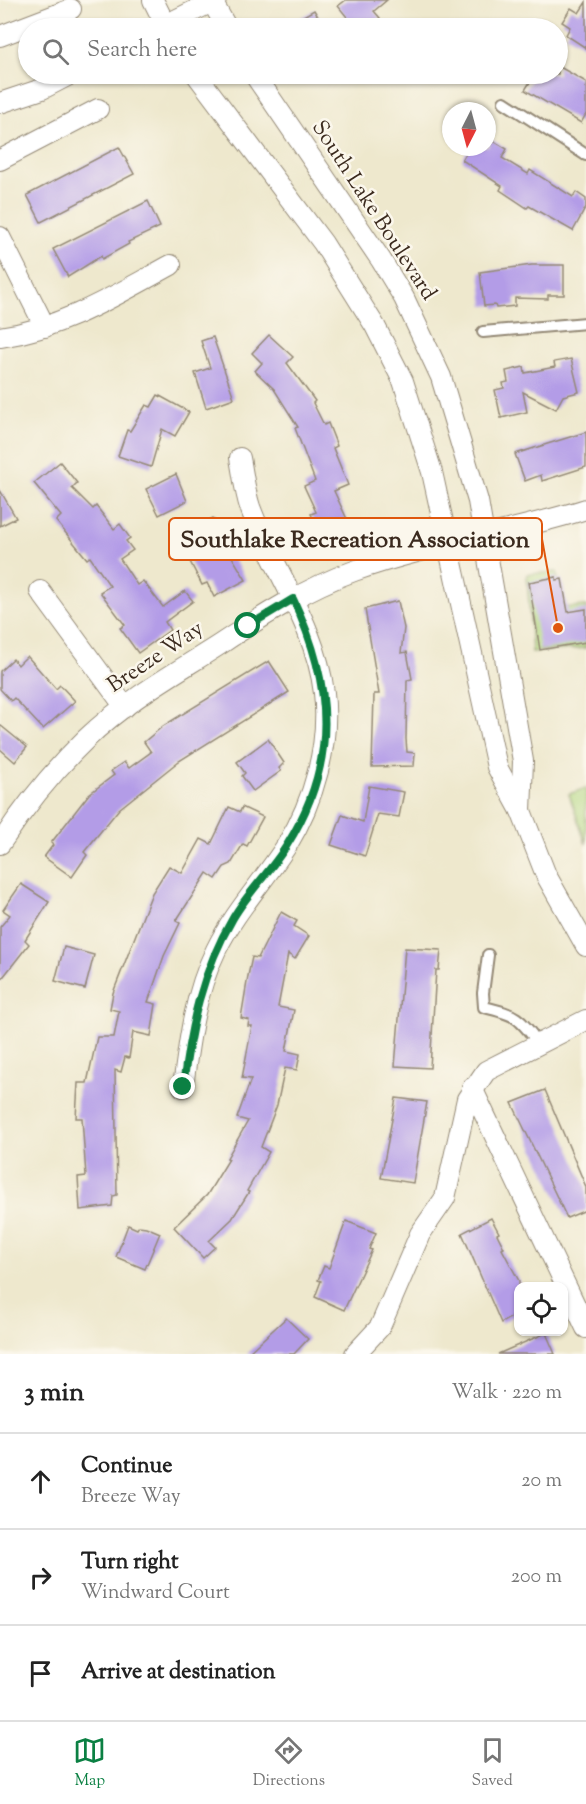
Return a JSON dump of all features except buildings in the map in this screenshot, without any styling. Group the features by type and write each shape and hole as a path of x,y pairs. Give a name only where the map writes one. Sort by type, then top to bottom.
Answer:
{"street":[{"path":"153,0 160,18"},
{"path":"181,18 213,1 222,18"},
{"path":"47,18 71,9"},
{"path":"0,36 18,29"},
{"path":"0,103 52,84"},
{"path":"204,84 323,243 375,326 403,381 416,420 449,544 497,767 521,811 546,875 586,946"},
{"name":"South Lake Boulevard","path":"261,84 381,260 429,347 441,377 478,501 523,761 521,811"},
{"path":"0,160 98,109"},
{"path":"0,237 45,327"},
{"path":"0,337 45,327 76,316 171,265"},
{"path":"183,1087 189,1038 201,988 215,951 234,916 286,846 302,820 321,755 325,722 320,668 311,637 250,506 240,458"},
{"name":"Breeze Way","path":"0,844 26,806 55,770 87,737 125,707 293,599 351,572 586,508"},
{"path":"40,591 125,707"},
{"path":"355,1354 380,1327 416,1241 445,1198 467,1099 472,1088 486,1071 586,1020"},
{"path":"472,1088 586,1328"}],"lane":[{"path":"504,102 586,155"},
{"path":"483,332 586,323"},
{"path":"488,955 483,993 484,1007 509,1013 521,1020 539,1044"}],"green space":[{"path":"557,572 560,608 586,606 586,648 532,652 527,574"},
{"path":"586,788 586,844 569,794"}],"place":[{"name":"Southlake Recreation Association","path":"558,628"}],"route":[{"path":"183,1087 189,1038 201,988 215,951 234,916 286,846 302,820 321,755 325,722 320,668 311,637 293,599 248,626"}]}
